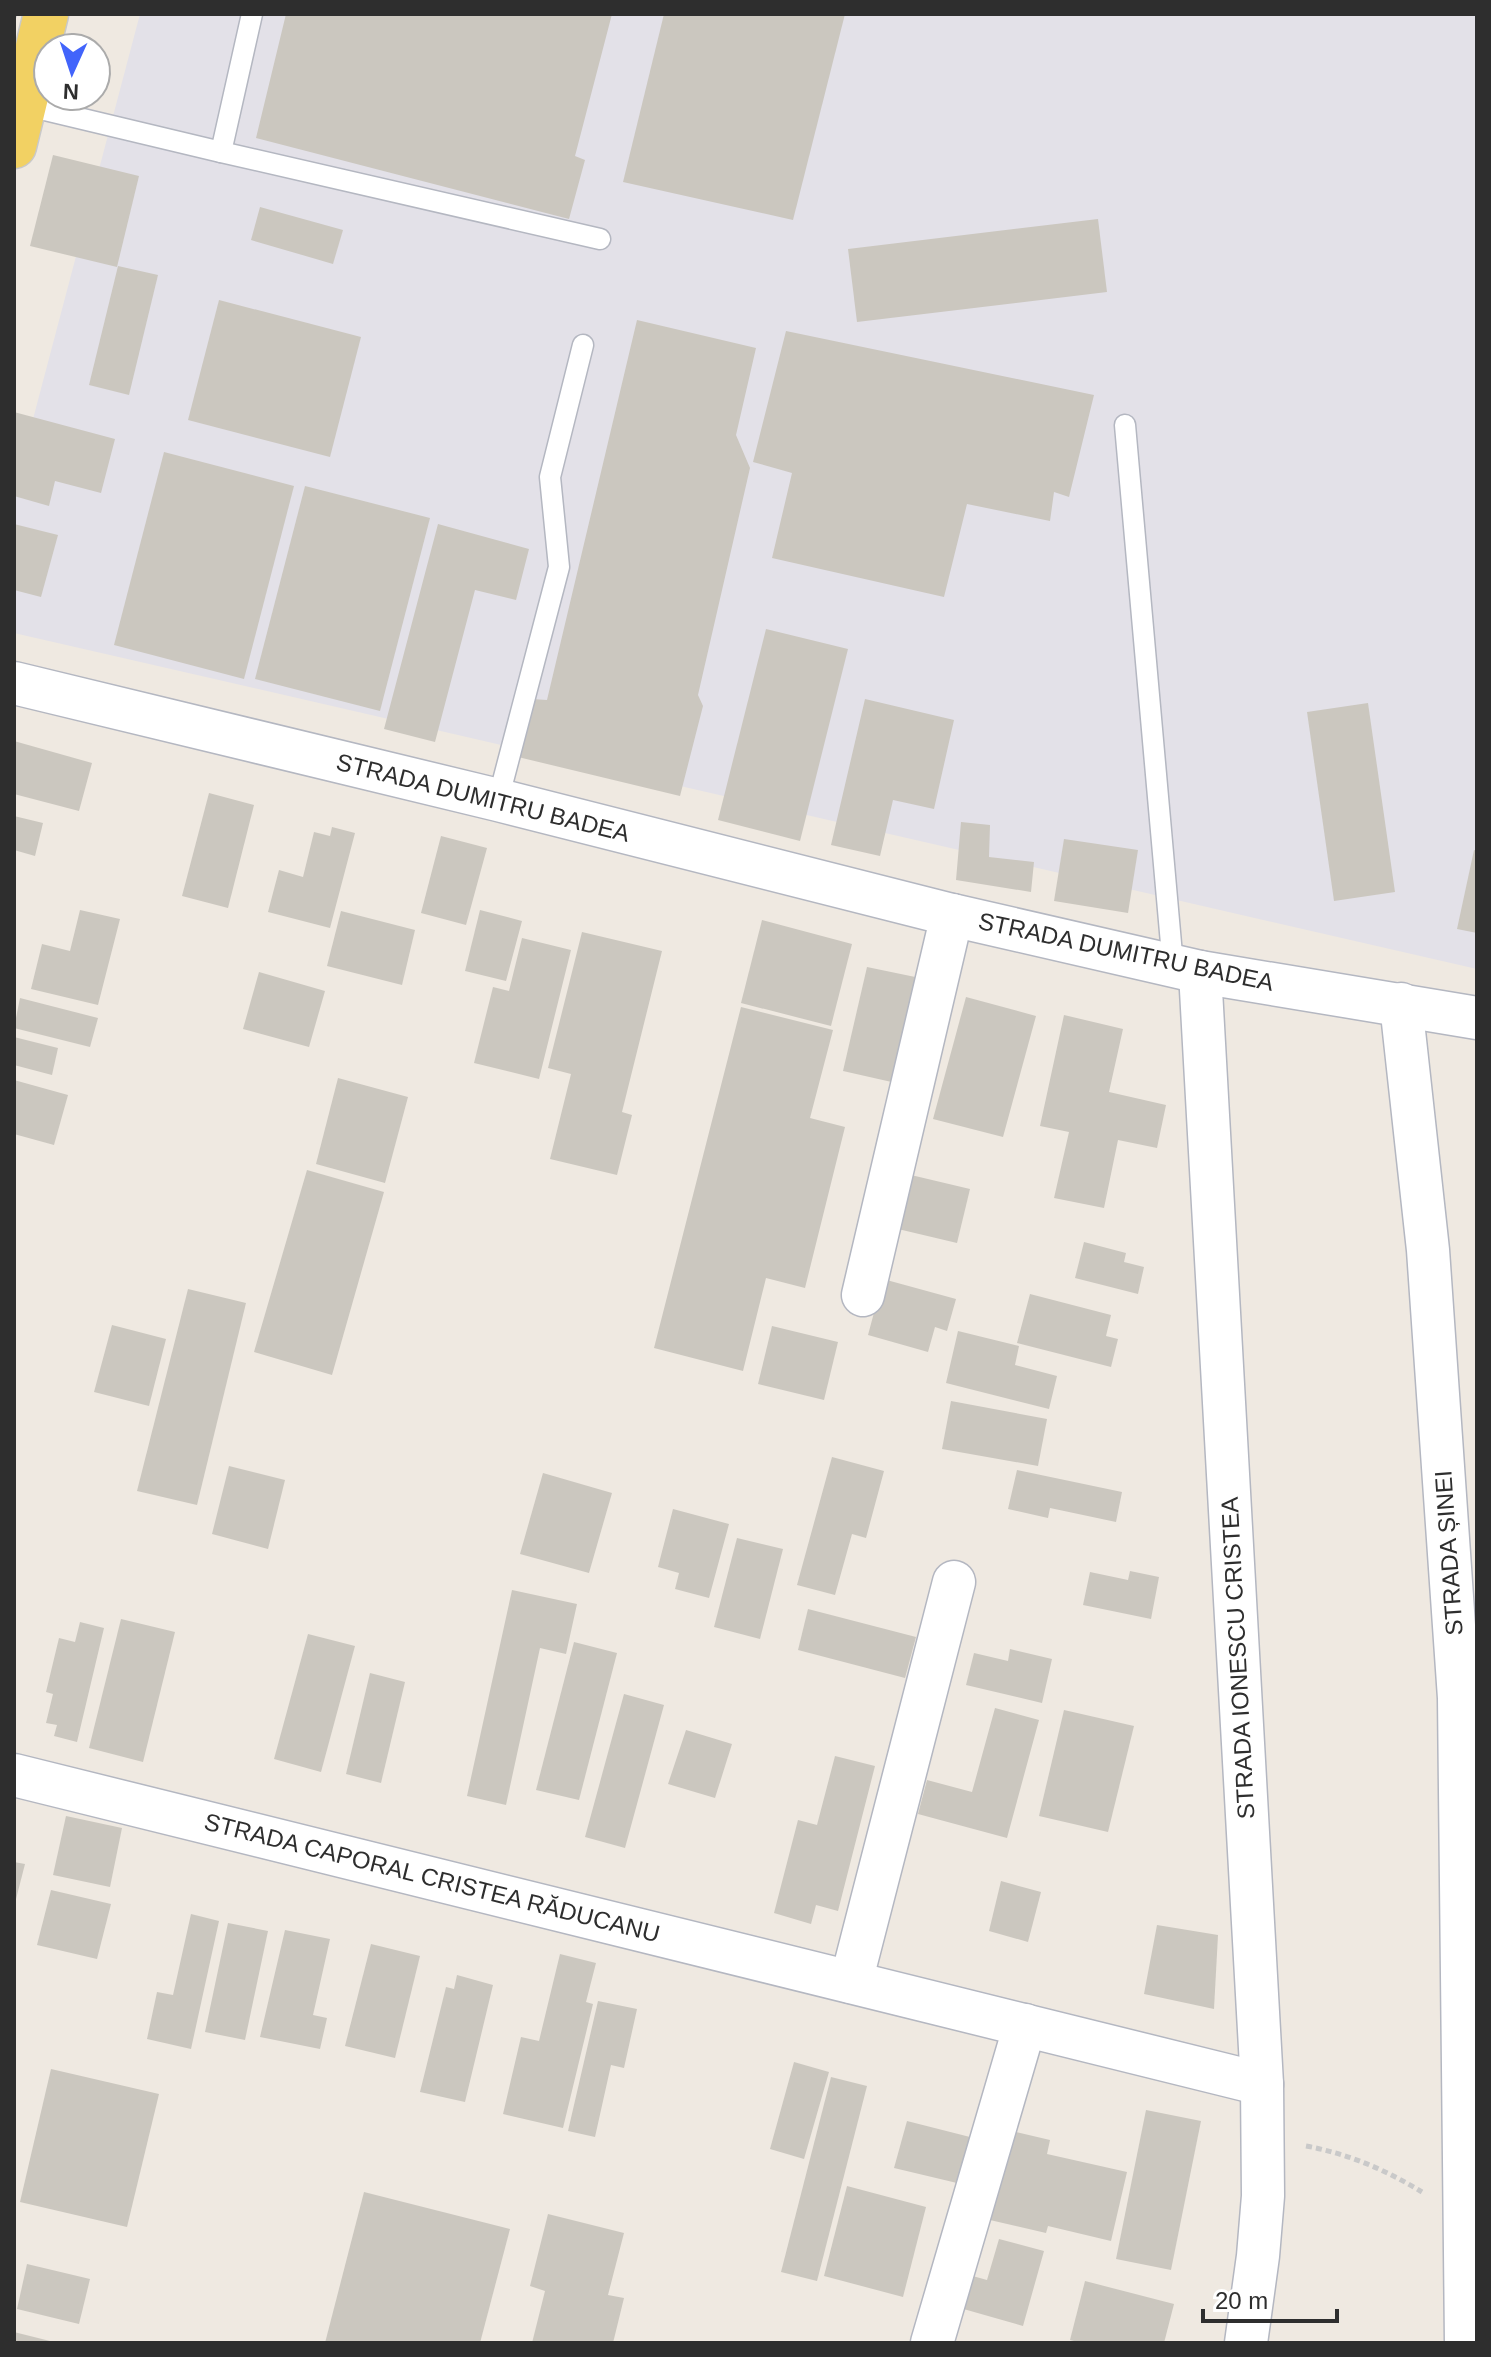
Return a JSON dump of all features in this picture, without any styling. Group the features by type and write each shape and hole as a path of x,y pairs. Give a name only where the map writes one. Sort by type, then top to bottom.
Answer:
{"main road":[{"path":"14,146 46,14"}],"street":[{"name":"STRADA DUMITRU BADEA","path":"14,683 498,800 952,915 1187,969 1477,1018"},
{"name":"STRADA DUMITRU BADEA","path":"863,1295 952,915"},
{"name":"STRADA IONESCU CRISTEA","path":"1187,969 1262,2084 1263,2196 1246,2343"},
{"name":"STRADA ȘINEI","path":"1401,1004 1428,1250 1459,1698 1470,2235 1466,2343"},
{"path":"851,1982 954,1582"},
{"name":"STRADA CAPORAL CRISTEA RĂDUCANU","path":"14,1775 1262,2084"},
{"path":"932,2343 1025,2025"}],"lane":[{"path":"221,152 252,14"},
{"path":"24,105 600,239"},
{"path":"498,800 559,567 550,477 583,345"},
{"path":"1125,425 1187,969"}],"path":[{"path":"1263,2138 1330,2150 1389,2171 1470,2235"}],"shaded area":[{"path":"140,14 1477,14 1477,969 14,633 14,491"}],"building":[{"path":"286,14 612,14 575,156 585,160 569,219 256,138"},
{"path":"664,14 845,14 793,220 623,182"},
{"path":"53,155 139,176 117,267 30,246"},
{"path":"260,207 343,230 333,264 251,240"},
{"path":"1098,219 1107,292 857,322 848,249"},
{"path":"118,266 158,275 129,395 89,385"},
{"path":"219,300 361,337 330,457 188,420"},
{"path":"637,320 756,348 736,435 750,468 698,695 703,706 680,796 518,757 532,699 547,700"},
{"path":"786,331 1094,395 1069,497 1054,492 1050,521 967,504 944,597 772,558 792,473 753,462"},
{"path":"14,412 115,439 101,493 55,481 49,506 14,496"},
{"path":"164,452 294,486 244,679 114,645"},
{"path":"305,486 430,518 380,711 255,679"},
{"path":"14,524 58,535 41,597 14,590"},
{"path":"438,524 529,549 516,600 475,590 435,742 384,729"},
{"path":"766,629 848,649 800,841 718,820"},
{"path":"865,699 954,720 934,809 893,800 880,856 831,845"},
{"path":"1368,703 1395,892 1334,901 1307,712"},
{"path":"14,741 92,763 79,811 14,794"},
{"path":"209,793 254,805 228,908 182,896"},
{"path":"14,816 43,823 35,856 14,850"},
{"path":"961,822 990,825 989,857 1034,862 1031,892 956,880"},
{"path":"332,827 355,833 330,928 268,912 279,870 303,877 314,832 330,836"},
{"path":"441,836 487,848 466,925 421,913"},
{"path":"1064,839 1138,850 1128,913 1054,901"},
{"path":"1474,850 1477,851 1477,933 1457,929"},
{"path":"80,910 120,919 98,1005 31,989 42,944 70,951"},
{"path":"480,910 522,921 506,981 465,971"},
{"path":"341,911 415,930 402,985 327,966"},
{"path":"762,920 852,944 831,1026 741,1003"},
{"path":"582,932 662,951 622,1112 632,1115 617,1175 550,1159 571,1074 548,1068"},
{"path":"522,938 571,950 539,1079 474,1063 493,987 509,991"},
{"path":"867,967 920,978 896,1083 843,1071"},
{"path":"259,972 325,991 309,1047 243,1029"},
{"path":"966,997 1036,1016 1003,1137 933,1119"},
{"path":"20,998 98,1018 90,1047 14,1028"},
{"path":"741,1007 833,1030 810,1118 845,1127 805,1288 766,1278 743,1371 654,1348"},
{"path":"1064,1015 1123,1029 1109,1092 1166,1105 1157,1148 1118,1140 1104,1208 1054,1198 1069,1132 1040,1126"},
{"path":"14,1037 58,1048 52,1075 14,1065"},
{"path":"338,1078 408,1097 385,1183 316,1164"},
{"path":"14,1080 68,1095 54,1145 14,1134"},
{"path":"307,1170 384,1192 332,1375 254,1352"},
{"path":"911,1175 970,1189 957,1243 898,1229"},
{"path":"1084,1242 1126,1253 1124,1262 1144,1267 1138,1294 1075,1278"},
{"path":"883,1279 956,1299 947,1331 935,1327 928,1352 868,1335"},
{"path":"188,1289 246,1303 197,1505 137,1491"},
{"path":"1030,1294 1111,1315 1106,1336 1118,1339 1111,1367 1017,1343"},
{"path":"112,1325 166,1339 149,1406 94,1392"},
{"path":"772,1326 838,1342 824,1400 758,1384"},
{"path":"958,1331 1019,1346 1015,1365 1057,1376 1049,1409 946,1383"},
{"path":"951,1401 1047,1419 1038,1466 942,1449"},
{"path":"832,1457 884,1471 866,1538 852,1534 835,1595 797,1585"},
{"path":"229,1466 285,1480 268,1549 212,1534"},
{"path":"1017,1470 1122,1492 1116,1522 1050,1508 1048,1518 1008,1509"},
{"path":"543,1473 612,1493 589,1573 520,1554"},
{"path":"673,1509 729,1524 709,1598 675,1589 679,1573 658,1567"},
{"path":"737,1538 783,1549 760,1639 714,1627"},
{"path":"1130,1571 1159,1577 1151,1619 1083,1605 1090,1572 1128,1580"},
{"path":"512,1590 577,1604 566,1654 540,1648 506,1805 467,1796"},
{"path":"808,1609 916,1637 905,1678 798,1650"},
{"path":"121,1619 175,1632 143,1762 89,1748"},
{"path":"80,1622 104,1628 77,1742 54,1736 57,1725 46,1723 53,1694 46,1692 59,1638 75,1642"},
{"path":"308,1634 355,1646 321,1772 274,1759"},
{"path":"574,1642 617,1653 579,1800 536,1790"},
{"path":"1010,1649 1052,1659 1042,1703 966,1685 974,1653 1008,1661"},
{"path":"370,1673 405,1682 381,1783 346,1774"},
{"path":"624,1694 664,1705 625,1848 585,1837"},
{"path":"995,1708 1039,1720 1007,1838 918,1814 927,1780 972,1792"},
{"path":"1064,1710 1134,1726 1108,1832 1039,1816"},
{"path":"686,1730 732,1744 715,1798 668,1784"},
{"path":"835,1756 875,1766 838,1911 816,1905 811,1924 774,1913 798,1820 817,1825"},
{"path":"66,1816 122,1828 110,1887 53,1875"},
{"path":"14,1862 25,1864 15,1903 14,1902"},
{"path":"1001,1881 1041,1892 1028,1942 989,1931"},
{"path":"51,1890 111,1904 97,1959 37,1945"},
{"path":"191,1914 219,1921 191,2049 147,2039 157,1992 173,1995"},
{"path":"228,1923 268,1931 245,2040 205,2032"},
{"path":"1157,1925 1218,1935 1214,2009 1144,1994"},
{"path":"285,1930 330,1939 313,2015 327,2018 320,2049 260,2037"},
{"path":"371,1944 420,1956 395,2058 345,2046"},
{"path":"560,1954 596,1963 586,2002 593,2004 563,2128 503,2114 521,2037 539,2041"},
{"path":"457,1975 493,1985 465,2102 420,2092 446,1987 454,1989"},
{"path":"598,2001 637,2009 624,2068 611,2065 595,2137 568,2131"},
{"path":"794,2062 829,2072 804,2159 770,2149"},
{"path":"51,2069 159,2094 127,2227 20,2202"},
{"path":"831,2077 867,2086 817,2281 781,2272"},
{"path":"1146,2110 1201,2121 1171,2270 1116,2259"},
{"path":"907,2121 970,2137 957,2183 894,2168"},
{"path":"1016,2132 1050,2140 1047,2154 1127,2172 1111,2241 1048,2226 1046,2233 977,2217 995,2139 1013,2143"},
{"path":"847,2186 926,2207 903,2297 824,2276"},
{"path":"364,2192 510,2229 480,2343 325,2343"},
{"path":"548,2214 624,2233 608,2295 624,2298 613,2343 532,2343 545,2291 530,2286"},
{"path":"999,2239 1044,2251 1023,2326 960,2308 969,2275 987,2280"},
{"path":"27,2264 90,2279 79,2324 17,2309"},
{"path":"1085,2281 1174,2304 1164,2343 1082,2343 1070,2340"},
{"path":"14,2332 54,2342 54,2343 14,2343"}],"tram line":[{"path":"14,22 16,14"}]}
